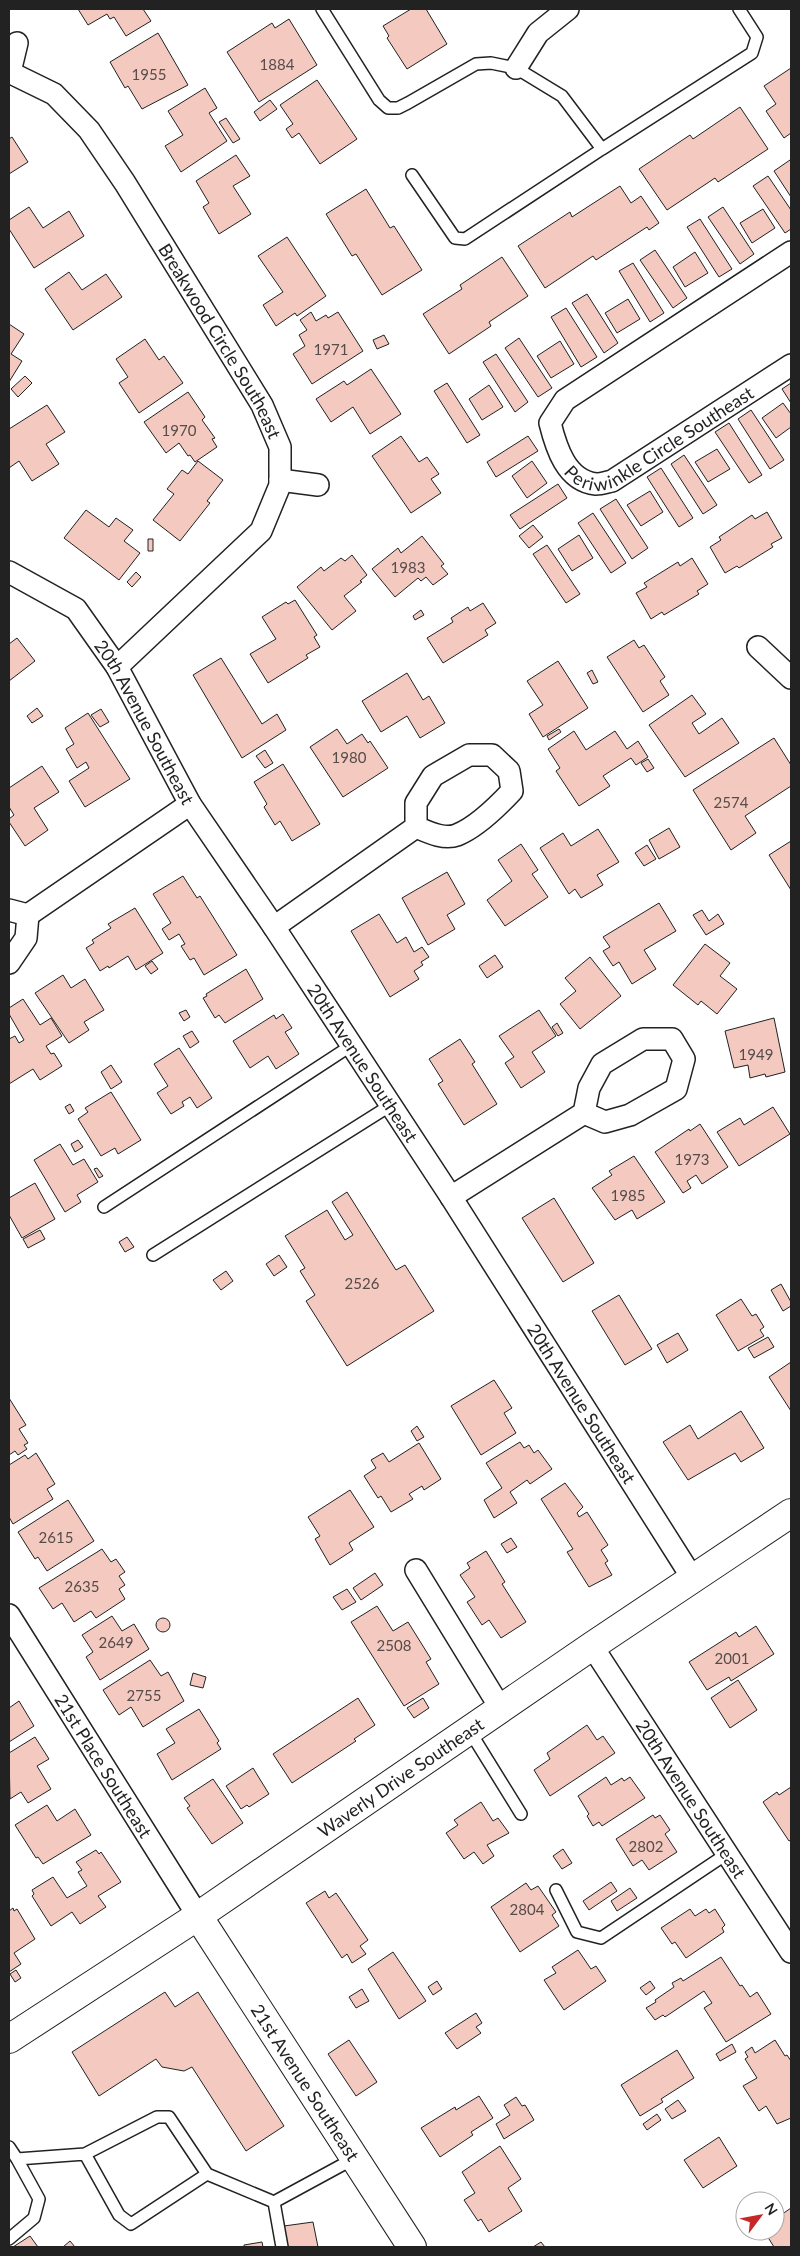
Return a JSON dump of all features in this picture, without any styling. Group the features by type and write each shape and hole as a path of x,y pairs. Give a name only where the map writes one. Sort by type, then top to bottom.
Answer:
{"main road":[{"name":"Waverly Drive Southeast","path":"9,2038 198,1916 592,1646 791,1513"},
{"name":"21st Avenue Southeast","path":"198,1916 412,2247"}],"street":[{"path":"516,68 538,33 568,9"},
{"path":"9,72 17,43"},
{"name":"Breakwood Circle Southeast","path":"9,72 54,94 89,130 125,183 262,405 280,447 280,485 261,531 117,667"},
{"name":"Periwinkle Circle Southeast","path":"791,252 565,400 550,423 557,450 576,477 596,484 612,481 791,365"},
{"path":"280,480 318,485"},
{"name":"20th Avenue Southeast","path":"9,572 76,609 117,667 190,804 352,1045 693,1579"},
{"path":"758,647 791,678"},
{"path":"469,755 492,755 510,771 512,791 492,811 456,836 436,835 416,827 416,803 433,776 469,755"},
{"path":"9,963 26,938 18,913 190,804"},
{"path":"274,927 416,827"},
{"path":"450,1197 584,1113 589,1088 602,1064 643,1039 672,1039 684,1059 676,1089 630,1115 605,1122 584,1113"},
{"path":"416,1570 501,1709"},
{"name":"21st Place Southeast","path":"9,1616 198,1916"},
{"name":"20th Avenue Southeast","path":"592,1646 791,1952"}],"lane":[{"path":"322,9 379,100 388,108 398,108 476,64 491,63 516,68 562,96 602,149"},
{"path":"412,175 454,238 465,239 752,53 757,37 739,9"},
{"path":"104,1207 352,1045"},
{"path":"153,1255 390,1105"},
{"path":"469,1730 522,1814"},
{"path":"556,1890 577,1932 602,1938 728,1853"},
{"path":"17,2159 86,2154 157,2117 169,2117 207,2174 274,2202"},
{"path":"9,2147 39,2199 34,2218 9,2239"},
{"path":"86,2154 119,2215 131,2224 207,2174"},
{"path":"274,2202 355,2158"},
{"path":"274,2202 282,2247"}],"building":[{"path":"78,9 143,9 151,21 126,36 114,17 110,19 107,14 88,25"},
{"path":"411,9 426,9 447,44 407,69 387,38 389,36 383,26"},
{"path":"289,19 317,65 259,102 227,52 272,23 275,28"},
{"path":"158,33 188,85 142,109 128,86 125,88 110,62"},
{"path":"791,68 791,133 784,138 766,111 776,104 764,86"},
{"path":"317,80 357,139 320,164 299,133 292,138 286,129 293,124 280,105"},
{"path":"205,88 217,108 209,113 227,141 181,172 165,146 183,135 168,111"},
{"path":"270,100 277,109 260,121 254,112"},
{"path":"740,107 768,149 718,182 715,178 667,210 639,169 690,135 693,139"},
{"path":"226,118 240,139 233,143 219,122"},
{"path":"12,137 28,162 9,174 9,139"},
{"path":"236,155 250,176 233,186 251,214 219,234 203,207 209,203 196,181"},
{"path":"790,160 791,163 791,197 774,171"},
{"path":"768,176 791,210 791,229 785,233 753,186"},
{"path":"620,186 631,203 641,196 659,223 649,230 647,227 596,260 593,256 545,288 518,246 570,212 572,217"},
{"path":"366,189 390,228 394,226 422,270 382,295 356,254 352,256 326,214"},
{"path":"29,207 43,228 69,211 84,236 34,268 9,229 9,220"},
{"path":"723,207 754,254 740,264 708,217"},
{"path":"763,209 775,228 752,243 740,223"},
{"path":"700,219 732,269 719,277 687,227"},
{"path":"287,237 326,296 297,316 295,313 276,326 263,305 283,292 258,256"},
{"path":"655,250 687,298 673,308 640,260"},
{"path":"695,252 708,273 685,287 673,267"},
{"path":"502,257 528,296 489,322 491,326 449,354 423,314 462,289 460,285"},
{"path":"633,263 664,313 650,322 619,271"},
{"path":"69,272 82,290 106,274 122,297 73,330 45,289"},
{"path":"587,294 618,343 604,353 572,303"},
{"path":"628,299 640,319 617,333 605,313"},
{"path":"566,308 597,357 581,367 551,317"},
{"path":"311,312 316,321 326,315 328,318 338,312 363,351 312,384 293,354 305,346 299,335 307,330 300,320"},
{"path":"9,324 24,334 11,354 22,361 9,382"},
{"path":"384,335 389,344 377,349 373,340"},
{"path":"519,338 552,388 538,397 505,348"},
{"path":"145,339 159,360 164,356 183,383 139,413 119,383 128,377 116,359"},
{"path":"560,341 574,364 551,378 537,356"},
{"path":"496,354 528,402 515,412 483,362"},
{"path":"371,369 401,414 370,434 353,407 331,422 316,399 344,381 347,385"},
{"path":"25,376 32,383 18,397 11,389"},
{"path":"447,383 480,435 467,443 434,391"},
{"path":"791,383 791,403 782,389"},
{"path":"489,385 503,407 482,420 469,399"},
{"path":"188,392 205,417 202,420 215,438 212,439 217,447 195,462 179,443 166,453 144,422"},
{"path":"783,403 791,414 791,427 776,438 762,418"},
{"path":"47,405 65,432 46,444 59,464 32,481 19,461 9,468 9,429"},
{"path":"751,410 784,460 770,469 738,419"},
{"path":"729,423 762,475 749,483 715,432"},
{"path":"401,436 419,462 427,457 439,474 431,479 441,493 411,513 372,456"},
{"path":"528,436 538,451 496,477 487,462"},
{"path":"717,449 730,469 708,482 695,462"},
{"path":"684,455 717,505 703,514 671,464"},
{"path":"198,461 223,480 207,501 210,503 180,541 153,520 174,494 167,489 182,470 188,474"},
{"path":"532,461 547,483 527,498 512,476"},
{"path":"661,468 693,518 679,527 647,477"},
{"path":"558,484 567,498 520,529 510,515"},
{"path":"650,491 663,512 641,526 627,505"},
{"path":"616,499 648,548 632,559 600,509"},
{"path":"86,510 109,527 116,518 133,530 124,541 140,553 119,580 64,538"},
{"path":"767,512 782,538 771,544 773,547 739,568 737,566 725,573 710,547 721,540 719,537 752,515 755,519"},
{"path":"593,513 626,563 611,573 578,523"},
{"path":"533,525 543,537 529,548 519,536"},
{"path":"579,535 593,558 572,571 558,549"},
{"path":"422,536 444,564 441,566 448,574 433,585 426,577 421,581 418,578 395,597 372,569 398,548 401,553"},
{"path":"148,539 153,539 153,551 148,551"},
{"path":"547,545 580,594 566,603 533,554"},
{"path":"352,555 367,575 360,581 362,582 344,596 356,611 332,630 297,587 321,567 324,571 341,558 345,561"},
{"path":"692,558 708,584 697,591 699,594 664,615 662,612 651,619 636,593 647,587 644,583 678,562 680,566"},
{"path":"136,572 141,577 132,587 127,582"},
{"path":"295,600 317,635 314,637 320,647 306,655 308,658 268,683 250,654 276,639 262,617 286,602 288,604"},
{"path":"483,603 496,623 485,630 488,635 443,663 427,638 453,622 451,618 468,607 470,611"},
{"path":"421,610 424,615 415,620 413,616"},
{"path":"17,638 35,661 9,681 9,644"},
{"path":"634,640 639,648 644,645 665,677 660,681 669,695 643,712 607,657"},
{"path":"221,658 262,724 277,714 286,730 242,758 193,675"},
{"path":"558,661 588,708 543,737 529,714 543,705 527,681"},
{"path":"592,670 598,682 593,684 587,673"},
{"path":"407,673 423,700 429,696 445,723 420,738 407,716 381,732 362,701"},
{"path":"692,695 706,714 692,723 699,734 722,718 739,743 685,777 649,725"},
{"path":"37,708 43,716 32,723 27,716"},
{"path":"101,709 109,722 100,727 91,715"},
{"path":"88,713 130,779 85,807 69,781 89,768 86,762 77,768 66,749 74,744 65,728"},
{"path":"337,729 347,744 362,734 368,743 370,741 388,768 343,797 310,747"},
{"path":"559,729 561,732 549,740 547,736"},
{"path":"574,731 586,750 615,731 627,749 638,741 648,757 636,765 631,758 603,776 610,786 579,806 556,771 560,768 548,749"},
{"path":"774,738 791,765 791,786 745,816 756,833 731,850 693,790"},
{"path":"265,750 273,763 265,768 256,756"},
{"path":"648,759 654,768 647,772 641,763"},
{"path":"283,764 320,824 292,841 280,821 275,825 264,807 267,804 254,782"},
{"path":"42,766 59,792 34,808 48,830 25,846 9,822 9,819 14,815 9,807 9,788"},
{"path":"669,828 680,847 659,859 649,840"},
{"path":"598,829 619,862 597,875 603,885 581,898 575,889 569,894 540,848 563,833 571,846"},
{"path":"791,841 791,890 769,855"},
{"path":"521,844 538,870 532,874 548,897 505,926 487,900 512,881 498,860"},
{"path":"647,845 656,859 644,866 635,853"},
{"path":"447,872 465,904 447,915 455,929 428,945 402,898"},
{"path":"183,876 197,898 200,896 237,955 204,975 194,958 190,960 181,946 185,944 179,934 169,940 162,929 171,923 153,894"},
{"path":"659,903 676,931 644,950 656,969 632,984 619,962 613,966 603,951 610,947 603,937"},
{"path":"135,908 163,953 136,970 128,956 109,968 108,966 100,971 86,948 94,943 92,940 111,928 108,924"},
{"path":"702,910 709,921 718,914 724,924 706,935 693,915"},
{"path":"379,914 397,943 406,937 414,952 422,947 429,957 421,962 423,965 414,971 419,979 390,997 351,931"},
{"path":"705,944 730,963 720,976 737,989 717,1014 701,1001 698,1005 673,985"},
{"path":"495,955 503,967 487,978 479,966"},
{"path":"590,957 621,996 580,1029 560,1004 576,991 565,978"},
{"path":"152,961 158,969 151,974 145,966"},
{"path":"246,969 263,999 225,1023 219,1015 215,1018 203,998 207,996 206,994"},
{"path":"63,975 71,988 85,979 104,1010 84,1022 89,1030 69,1043 35,993"},
{"path":"23,999 40,1025 51,1018 62,1036 46,1046 51,1054 54,1053 62,1066 40,1080 33,1069 9,1084 9,1039 15,1036 19,1043 24,1040 9,1014 9,1008"},
{"path":"186,1010 190,1017 184,1021 179,1013"},
{"path":"539,1010 556,1036 532,1052 545,1072 521,1088 505,1063 514,1057 499,1036"},
{"path":"283,1014 292,1028 285,1032 299,1054 276,1069 268,1056 250,1068 233,1041 274,1015 276,1019"},
{"path":"774,1018 785,1072 766,1077 765,1074 750,1078 748,1065 734,1068 725,1031"},
{"path":"557,1023 563,1033 558,1036 552,1027"},
{"path":"192,1031 199,1042 190,1048 183,1036"},
{"path":"460,1039 475,1062 472,1064 497,1104 464,1125 438,1084 443,1081 429,1059"},
{"path":"179,1048 212,1098 197,1108 190,1097 182,1102 184,1106 171,1114 157,1093 168,1086 154,1064"},
{"path":"111,1065 122,1082 111,1089 101,1072"},
{"path":"111,1092 141,1140 118,1154 115,1148 101,1156 78,1119 88,1112 85,1108"},
{"path":"70,1104 74,1111 69,1114 65,1107"},
{"path":"773,1107 790,1134 739,1166 717,1132 740,1118 744,1125"},
{"path":"700,1124 728,1167 702,1184 696,1175 687,1181 691,1188 683,1193 655,1152 689,1129 690,1131"},
{"path":"78,1140 83,1147 75,1152 71,1144"},
{"path":"60,1144 73,1165 84,1159 98,1182 77,1195 81,1202 65,1212 34,1160"},
{"path":"634,1156 665,1202 637,1219 632,1210 615,1220 592,1188 612,1175 609,1171"},
{"path":"97,1168 103,1176 99,1178 94,1169"},
{"path":"35,1183 55,1219 22,1238 9,1215 9,1198"},
{"path":"347,1192 396,1270 405,1265 434,1311 347,1366 306,1301 315,1295 300,1271 305,1268 285,1236 327,1210 345,1240 353,1235 332,1202"},
{"path":"554,1198 594,1263 563,1282 522,1218"},
{"path":"40,1230 45,1239 28,1248 23,1239"},
{"path":"127,1237 134,1247 125,1252 119,1242"},
{"path":"279,1255 287,1267 274,1276 266,1264"},
{"path":"226,1271 233,1281 221,1290 213,1280"},
{"path":"781,1284 791,1302 791,1306 783,1311 771,1290"},
{"path":"619,1295 652,1349 625,1365 592,1311"},
{"path":"741,1299 752,1316 756,1314 764,1327 760,1330 764,1336 738,1351 716,1315"},
{"path":"678,1333 688,1350 667,1363 657,1345"},
{"path":"768,1337 774,1347 754,1358 748,1348"},
{"path":"791,1362 791,1411 769,1377"},
{"path":"494,1380 512,1408 504,1413 516,1433 481,1455 451,1406"},
{"path":"9,1398 26,1425 19,1429 28,1443 24,1445 27,1449 18,1455 15,1451 9,1455"},
{"path":"741,1411 764,1448 741,1462 735,1453 688,1480 663,1442 690,1425 698,1439"},
{"path":"417,1426 424,1437 417,1441 411,1431"},
{"path":"520,1442 524,1448 529,1445 534,1453 538,1450 552,1469 530,1484 527,1480 510,1492 517,1503 494,1518 484,1500 502,1488 486,1463"},
{"path":"419,1443 441,1479 424,1490 422,1486 409,1494 413,1499 391,1512 381,1496 378,1498 364,1476 376,1468 371,1460 383,1453 389,1462"},
{"path":"36,1453 55,1484 47,1489 53,1499 13,1524 9,1517 9,1465 25,1455 28,1459"},
{"path":"565,1483 583,1507 577,1513 579,1517 587,1512 608,1545 601,1550 608,1561 605,1563 612,1575 589,1587 567,1552 573,1549 541,1499"},
{"path":"350,1490 374,1527 349,1543 353,1550 330,1565 315,1539 320,1536 308,1517"},
{"path":"68,1500 94,1541 47,1571 38,1557 35,1559 18,1532"},
{"path":"511,1538 517,1547 507,1553 501,1544"},
{"path":"102,1549 111,1562 116,1559 125,1572 119,1576 125,1585 119,1589 125,1599 96,1618 91,1611 74,1622 62,1603 53,1609 39,1588"},
{"path":"486,1551 505,1582 502,1584 526,1622 501,1638 489,1620 482,1625 467,1602 475,1597 460,1575 470,1568 467,1563"},
{"path":"375,1573 383,1585 361,1600 353,1588"},
{"path":"347,1589 356,1602 342,1610 333,1597"},
{"path":"377,1606 393,1631 408,1622 431,1659 426,1662 439,1684 404,1706 351,1622"},
{"path":"112,1616 122,1631 134,1624 149,1649 100,1680 86,1657 93,1652 82,1635"},
{"path":"160,1618 166,1618 170,1625 166,1632 160,1632 156,1628 156,1622"},
{"path":"756,1626 774,1654 731,1681 729,1677 707,1690 689,1662 736,1632 739,1637"},
{"path":"150,1660 161,1676 168,1672 184,1701 143,1727 131,1707 119,1715 103,1690"},
{"path":"193,1673 206,1677 203,1688 190,1685"},
{"path":"738,1680 757,1710 730,1728 711,1698"},
{"path":"358,1698 375,1725 354,1739 356,1741 292,1783 273,1754"},
{"path":"423,1698 429,1708 414,1718 407,1708"},
{"path":"19,1701 34,1726 9,1742 9,1708"},
{"path":"199,1709 219,1741 217,1743 221,1749 172,1780 157,1754 175,1743 166,1729"},
{"path":"587,1725 597,1740 603,1736 615,1753 550,1796 534,1770 550,1759 547,1753"},
{"path":"35,1737 49,1759 37,1766 51,1789 28,1803 21,1792 10,1799 9,1753"},
{"path":"253,1768 269,1794 249,1807 247,1805 241,1809 226,1786"},
{"path":"606,1777 611,1785 622,1778 624,1781 630,1777 645,1798 602,1826 599,1822 593,1826 587,1816 589,1814 578,1796"},
{"path":"213,1779 243,1823 212,1844 187,1808 190,1806 184,1798"},
{"path":"791,1787 791,1840 789,1841 763,1802 777,1792 779,1795"},
{"path":"481,1802 493,1821 498,1818 509,1833 487,1845 494,1856 483,1864 474,1852 464,1859 446,1833 458,1825 454,1820"},
{"path":"47,1805 57,1821 75,1809 91,1835 43,1864 38,1857 36,1858 15,1825"},
{"path":"653,1815 655,1818 660,1815 670,1830 665,1834 677,1852 649,1870 642,1860 633,1866 616,1839"},
{"path":"563,1849 572,1863 562,1869 553,1856"},
{"path":"96,1850 99,1854 101,1852 121,1882 98,1896 106,1907 80,1924 72,1912 51,1926 32,1896 34,1894 32,1890 53,1877 67,1898 87,1886 78,1872 82,1870 76,1862"},
{"path":"611,1882 617,1891 589,1910 583,1901"},
{"path":"526,1883 531,1890 538,1886 556,1912 552,1915 559,1926 520,1952 491,1907"},
{"path":"630,1888 637,1898 617,1911 611,1901"},
{"path":"325,1891 329,1898 336,1893 368,1940 360,1946 366,1954 352,1963 347,1954 342,1958 306,1903"},
{"path":"13,1908 14,1911 17,1909 35,1939 14,1953 21,1964 9,1972 9,1911"},
{"path":"690,1909 695,1916 706,1909 709,1913 715,1909 725,1925 722,1928 724,1932 686,1958 675,1942 672,1944 661,1928"},
{"path":"578,1950 591,1969 596,1966 606,1981 564,2010 544,1980 556,1973 552,1967"},
{"path":"393,1952 426,2001 399,2019 368,1969"},
{"path":"721,1957 740,1986 742,1985 750,1997 757,1992 771,2014 726,2042 704,2008 712,2003 704,1991 665,2017 663,2015 655,2020 646,2008 674,1987 672,1983 681,1978 683,1981"},
{"path":"16,1970 21,1978 15,1982 10,1974"},
{"path":"437,1981 442,1989 433,1995 428,1987"},
{"path":"650,1981 655,1988 646,1995 640,1988"},
{"path":"362,1989 369,2001 356,2008 349,1997"},
{"path":"165,1992 175,2007 198,1992 284,2126 246,2151 192,2067 184,2071 162,2067 156,2059 99,2096 72,2052"},
{"path":"476,2013 482,2023 476,2027 481,2033 457,2049 445,2033"},
{"path":"349,2040 377,2082 356,2096 328,2054"},
{"path":"775,2040 785,2056 787,2055 791,2061 791,2118 777,2124 766,2106 759,2111 743,2086 757,2078 745,2059 748,2057 745,2052 752,2047 755,2053"},
{"path":"732,2044 736,2052 720,2061 716,2054"},
{"path":"677,2050 694,2078 661,2099 663,2102 640,2116 621,2085"},
{"path":"479,2096 493,2118 471,2132 473,2135 440,2157 421,2128 455,2107 456,2110"},
{"path":"516,2097 522,2106 525,2105 534,2120 504,2139 496,2124 510,2115 504,2105"},
{"path":"678,2100 686,2111 672,2119 665,2109"},
{"path":"657,2114 661,2120 647,2130 643,2124"},
{"path":"719,2137 737,2166 703,2188 684,2160"},
{"path":"500,2146 521,2179 508,2188 522,2211 489,2232 481,2219 478,2221 464,2200 475,2193 462,2172"},
{"path":"791,2208 791,2247 774,2247 770,2241 785,2241 785,2212"},
{"path":"313,2222 318,2247 288,2247 284,2226"},
{"path":"30,2236 38,2247 13,2247"},
{"path":"70,2241 75,2247 63,2247"},
{"path":"262,2242 263,2247 244,2247 244,2245"},
{"path":"541,2242 545,2247 533,2247"}]}
